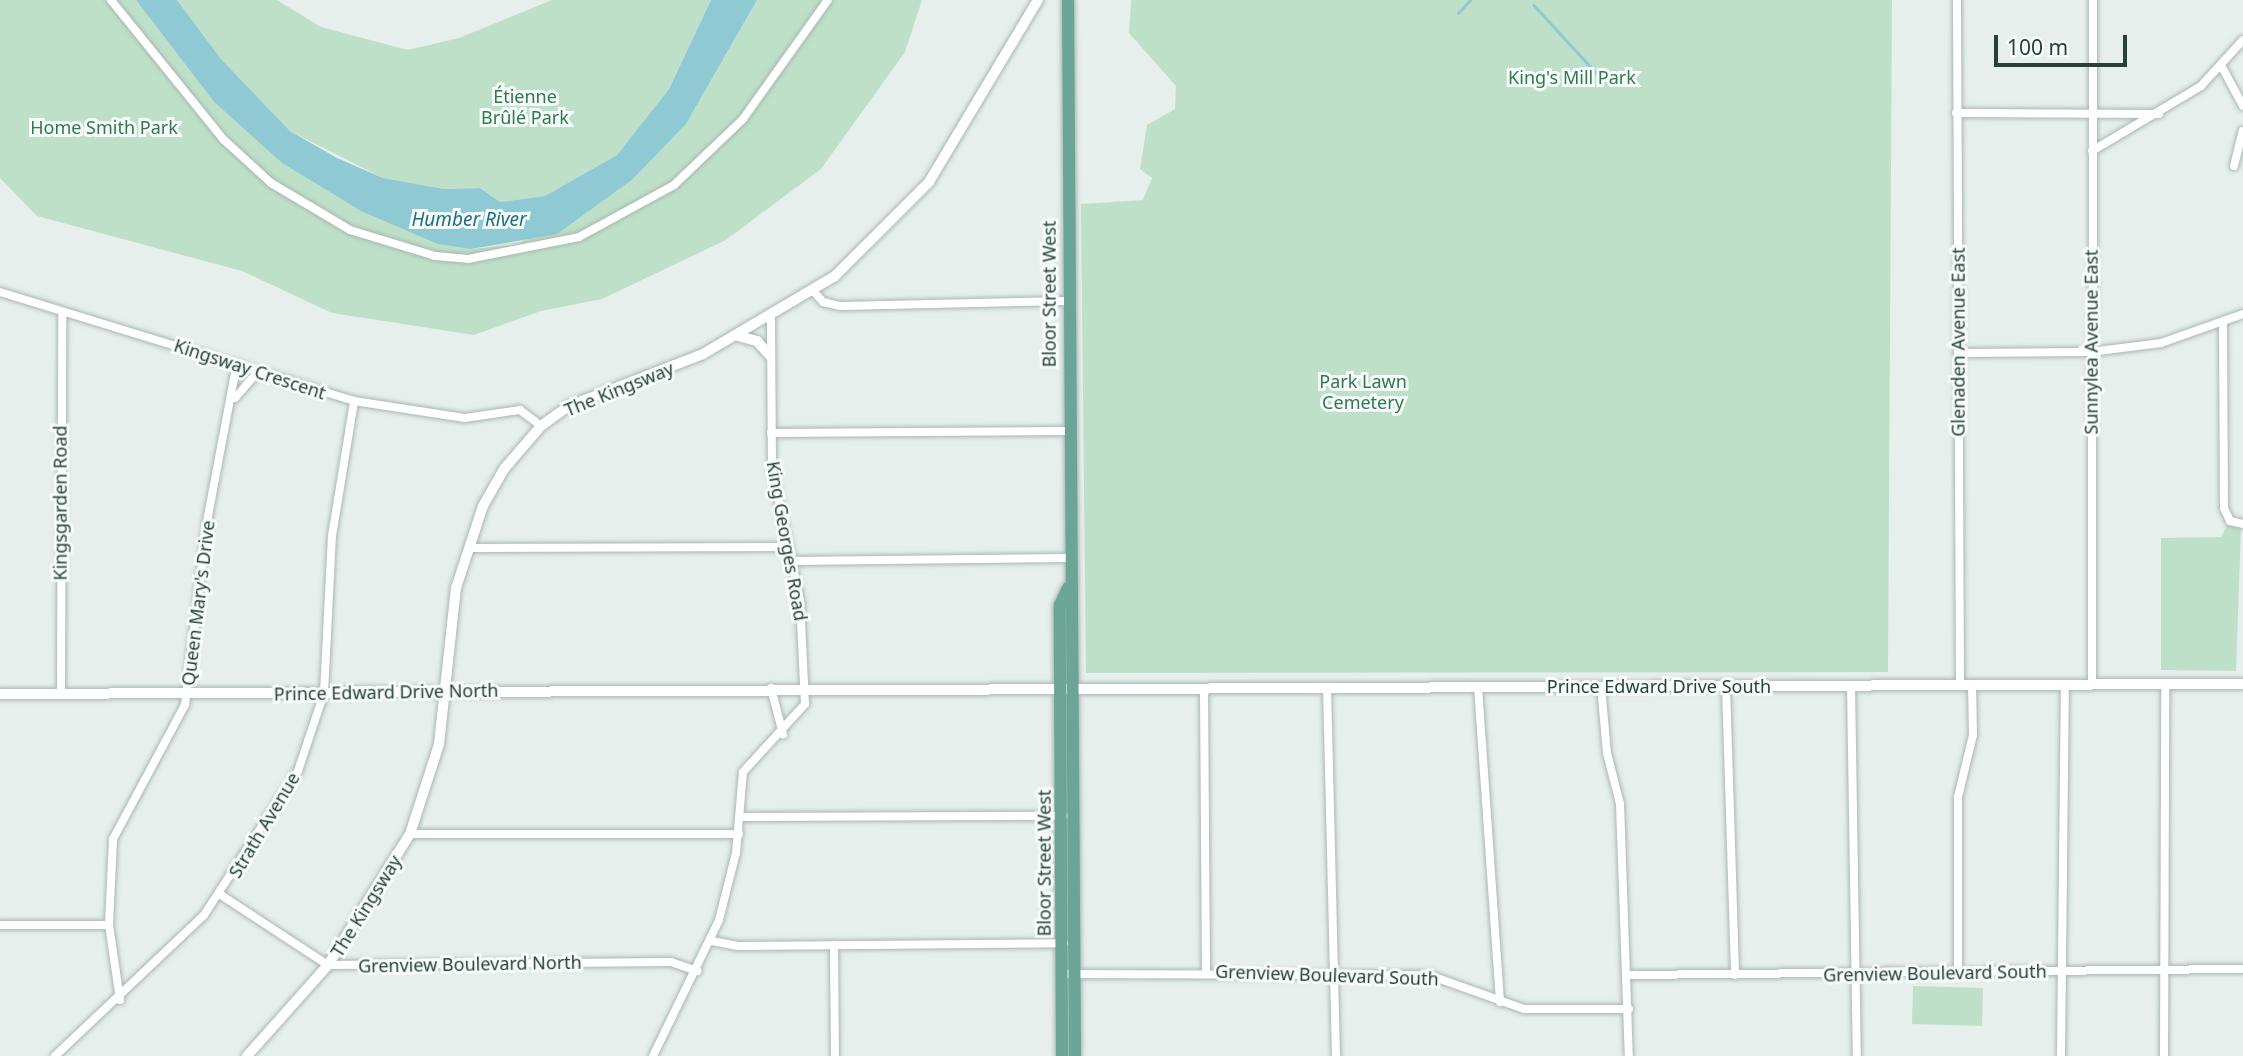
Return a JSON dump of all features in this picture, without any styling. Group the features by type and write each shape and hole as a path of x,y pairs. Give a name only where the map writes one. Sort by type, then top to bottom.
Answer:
{"main road":[{"name":"Bloor Street West","path":"1062,1056 1068,974 1068,816 1075,686 1074,604 1068,588 1067,558 1068,0"},
{"name":"Bloor Street West","path":"1068,588 1060,605 1060,685 1068,816"},
{"name":"Bloor Street West","path":"1068,974 1074,1056"}],"street":[{"path":"111,0 223,139 271,183 350,230 435,256 468,259 579,237 674,185 743,119 828,0"},
{"name":"The Kingsway","path":"247,1056 328,965 410,834 436,758 447,691 454,598 468,548 492,489 541,426 569,406 738,336 815,293 929,182 1038,0"},
{"name":"Glenaden Avenue East","path":"1956,0 1958,353 1966,685 1973,735 1958,797 1958,974"},
{"name":"Sunnylea Avenue East","path":"2092,684 2090,352 2093,0"},
{"path":"2092,151 2159,114 2222,67 2243,40"},
{"path":"2222,67 2243,106"},
{"path":"1956,113 2159,114"},
{"path":"2234,166 2243,131"},
{"name":"Kingsway Crescent","path":"0,292 236,368 354,401 465,418 520,410 541,426"},
{"path":"815,293 820,301 841,306 1066,300"},
{"name":"Kingsgarden Road","path":"61,694 62,313"},
{"path":"1958,353 2090,352 2161,343 2243,314"},
{"name":"King Georges Road","path":"653,1056 712,941 739,834 743,772 800,716 806,688 800,601 787,547 771,433 771,319"},
{"path":"2223,321 2225,516 2243,524"},
{"path":"738,336 757,341 770,356"},
{"name":"Queen Mary's Drive","path":"120,1000 109,925 115,827 163,748 187,694 208,516 236,398 236,368"},
{"name":"Queen Mary's Drive","path":"236,398 256,374"},
{"name":"Strath Avenue","path":"55,1056 120,1000 221,895 298,771 324,693 332,536 354,401"},
{"path":"771,433 1066,431"},
{"path":"468,548 787,547"},
{"path":"790,561 1067,558"},
{"path":"2061,1056 2065,684"},
{"path":"2164,1056 2165,684"},
{"name":"Prince Edward Drive South","path":"1060,685 1204,688 2243,684"},
{"name":"Prince Edward Drive North","path":"0,694 1060,685"},
{"path":"1601,686 1607,752 1620,804 1629,1056"},
{"path":"1726,686 1735,975"},
{"path":"1851,686 1857,1056"},
{"path":"1327,687 1331,972 1336,1056"},
{"path":"1478,687 1500,1002"},
{"path":"771,688 783,734"},
{"path":"1204,688 1206,972"},
{"path":"740,817 1068,816"},
{"path":"410,834 739,834"},
{"path":"221,895 328,965"},
{"path":"0,925 109,925"},
{"path":"712,941 834,946 1068,943"},
{"path":"834,946 835,1056"},
{"name":"Grenview Boulevard North","path":"328,965 671,962 698,971"},
{"name":"Grenview Boulevard South","path":"1627,975 1958,974 2243,969"},
{"name":"Grenview Boulevard South","path":"1068,974 1331,972 1440,976 1500,1002 1524,1009 1629,1009"}],"green space":[{"name":"Home Smith Park","path":"0,0 136,0 214,102 282,163 361,211 471,249 516,245 633,179 686,124 757,0 922,0 905,52 821,169 726,240 602,299 541,311 474,335 332,313 242,271 37,216 0,178"},
{"name":"Étienne Brûlé Park","path":"177,0 277,0 321,27 408,50 459,38 552,0 711,0 669,89 617,155 545,196 500,202 480,188 444,189 383,178 290,131 221,59"},
{"name":"Park Lawn Cemetery","path":"1131,0 1892,0 1888,672 1086,673 1081,204 1143,200 1152,178 1140,169 1147,125 1175,109 1176,86 1129,33"},
{"path":"2227,525 2241,529 2236,671 2161,670 2161,538 2221,537"},
{"path":"1913,986 1983,988 1982,1026 1912,1024"}],"water":[{"name":"Humber River","path":"136,0 177,0 221,59 290,131 337,158 383,178 444,189 480,188 500,202 545,196 617,155 669,89 711,0 757,0 686,124 633,179 557,234 471,249 438,244 361,211 282,163 214,102"}],"waterway":[{"path":"1458,13 1470,0"},
{"path":"1534,5 1601,78"}],"park label":[{"name":"King's Mill Park","path":"1572,77"}]}
